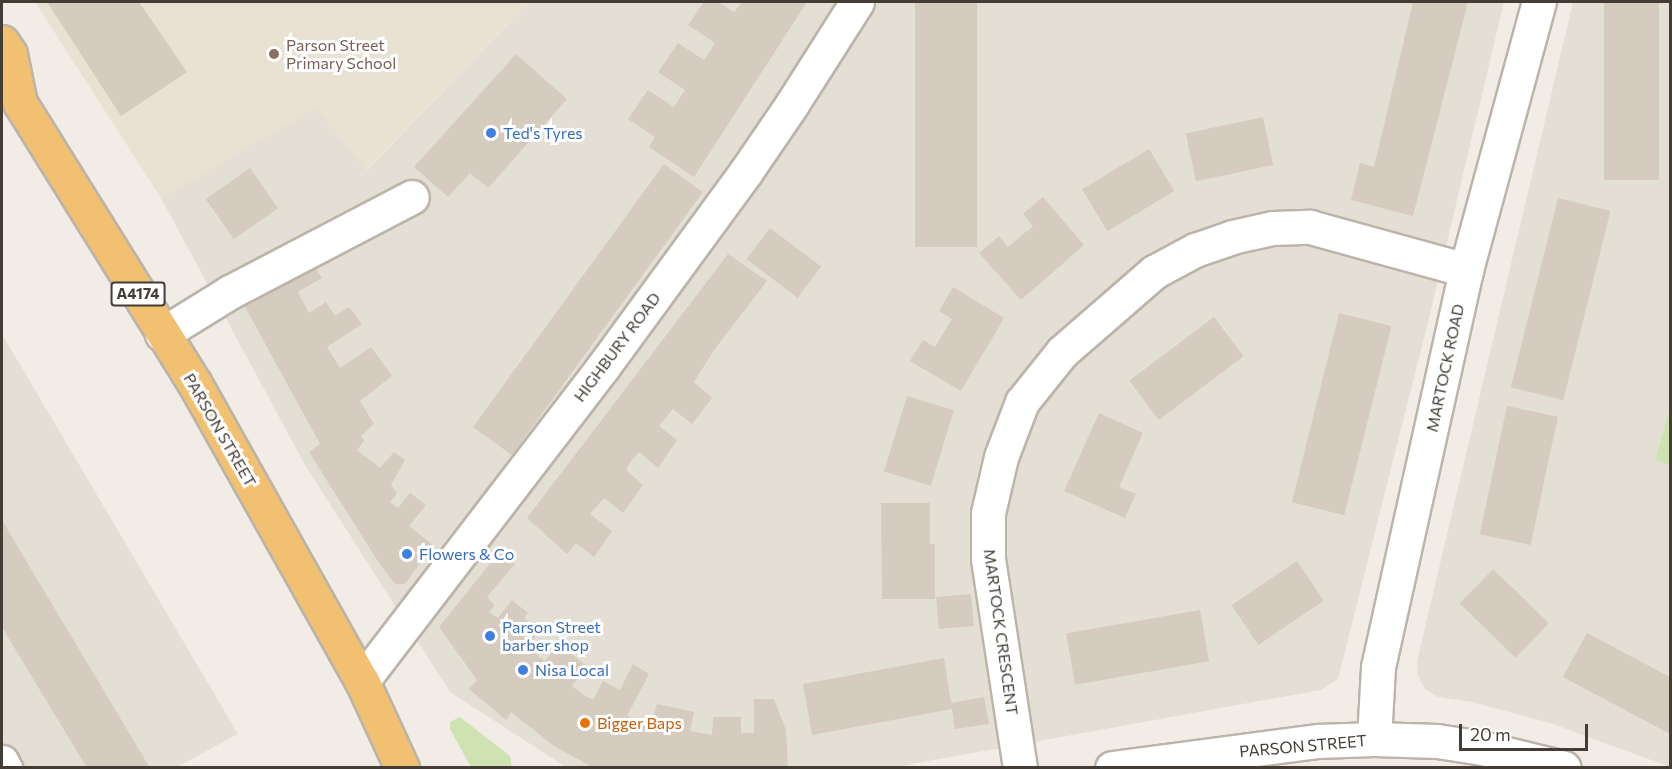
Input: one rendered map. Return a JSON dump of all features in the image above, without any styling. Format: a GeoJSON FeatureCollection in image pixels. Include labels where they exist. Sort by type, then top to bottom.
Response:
{"type":"FeatureCollection","features":[{"type":"Feature","properties":{"kind":"highway","name":"PARSON STREET"},"geometry":{"type":"LineString","coordinates":[[2,42],[10,54],[11,99],[195,384],[362,681],[402,768]]}},
{"type":"Feature","properties":{"kind":"street","name":"HIGHBURY ROAD"},"geometry":{"type":"LineString","coordinates":[[362,681],[603,367],[731,193],[792,104],[856,2]]}},
{"type":"Feature","properties":{"kind":"street","name":"MARTOCK ROAD"},"geometry":{"type":"LineString","coordinates":[[1374,739],[1378,667],[1466,270],[1539,2]]}},
{"type":"Feature","properties":{"kind":"street"},"geometry":{"type":"LineString","coordinates":[[162,334],[230,292],[412,197]]}},
{"type":"Feature","properties":{"kind":"street","name":"MARTOCK CRESCENT"},"geometry":{"type":"LineString","coordinates":[[1020,768],[988,559],[988,513],[1000,458],[1022,402],[1062,352],[1154,272],[1195,250],[1232,237],[1273,228],[1310,227],[1466,270]]}},
{"type":"Feature","properties":{"kind":"street","name":"PARSON STREET"},"geometry":{"type":"LineString","coordinates":[[1112,768],[1318,741],[1374,739],[1437,741],[1482,748],[1564,768]]}},
{"type":"Feature","properties":{"kind":"street"},"geometry":{"type":"LineString","coordinates":[[2,762],[5,768]]}},
{"type":"Feature","properties":{"kind":"shaded area","name":"Parson Street Primary School"},"geometry":{"type":"Polygon","coordinates":[[[35,2],[529,2],[366,170],[315,107],[161,198],[35,2]]]}},
{"type":"Feature","properties":{"kind":"shaded area"},"geometry":{"type":"Polygon","coordinates":[[[529,2],[1504,2],[1430,314],[1338,679],[1321,690],[895,767],[566,767],[450,692],[305,465],[161,198],[315,107],[367,170],[529,2]]]}},
{"type":"Feature","properties":{"kind":"shaded area"},"geometry":{"type":"Polygon","coordinates":[[[1573,2],[1670,2],[1670,406],[1655,460],[1670,465],[1670,767],[1553,724],[1472,702],[1438,697],[1425,689],[1418,676],[1417,661],[1573,2]]]}},
{"type":"Feature","properties":{"kind":"shaded area"},"geometry":{"type":"Polygon","coordinates":[[[2,334],[238,734],[177,767],[2,767],[2,334]]]}},
{"type":"Feature","properties":{"kind":"green space"},"geometry":{"type":"Polygon","coordinates":[[[1670,406],[1670,465],[1655,460],[1670,406]]]}},
{"type":"Feature","properties":{"kind":"green space"},"geometry":{"type":"Polygon","coordinates":[[[460,717],[510,756],[512,767],[471,767],[450,729],[450,722],[460,717]]]}},
{"type":"Feature","properties":{"kind":"building"},"geometry":{"type":"Polygon","coordinates":[[[47,2],[139,2],[187,72],[121,116],[47,2]]]}},
{"type":"Feature","properties":{"kind":"building"},"geometry":{"type":"Polygon","coordinates":[[[704,2],[718,2],[734,12],[742,2],[807,2],[694,177],[649,147],[655,137],[628,119],[648,90],[674,107],[685,90],[658,72],[678,43],[704,60],[715,43],[688,25],[704,2]]]}},
{"type":"Feature","properties":{"kind":"building"},"geometry":{"type":"Polygon","coordinates":[[[915,2],[977,2],[977,247],[915,247],[915,2]]]}},
{"type":"Feature","properties":{"kind":"building"},"geometry":{"type":"Polygon","coordinates":[[[1413,2],[1468,2],[1413,216],[1351,200],[1360,163],[1374,167],[1413,2]]]}},
{"type":"Feature","properties":{"kind":"building"},"geometry":{"type":"Polygon","coordinates":[[[1604,2],[1659,2],[1659,180],[1604,180],[1604,2]]]}},
{"type":"Feature","properties":{"kind":"building","name":"Ted's Tyres"},"geometry":{"type":"Polygon","coordinates":[[[516,54],[567,99],[488,188],[470,173],[448,197],[414,167],[516,54]]]}},
{"type":"Feature","properties":{"kind":"building"},"geometry":{"type":"Polygon","coordinates":[[[1263,117],[1273,165],[1196,181],[1186,133],[1263,117]]]}},
{"type":"Feature","properties":{"kind":"building"},"geometry":{"type":"Polygon","coordinates":[[[1149,149],[1174,191],[1107,231],[1082,189],[1149,149]]]}},
{"type":"Feature","properties":{"kind":"building"},"geometry":{"type":"Polygon","coordinates":[[[664,164],[703,192],[512,455],[473,427],[664,164]]]}},
{"type":"Feature","properties":{"kind":"building"},"geometry":{"type":"Polygon","coordinates":[[[250,168],[278,208],[234,239],[206,199],[250,168]]]}},
{"type":"Feature","properties":{"kind":"building"},"geometry":{"type":"Polygon","coordinates":[[[1043,197],[1084,245],[1021,300],[979,253],[999,236],[1008,247],[1033,226],[1023,214],[1043,197]]]}},
{"type":"Feature","properties":{"kind":"building"},"geometry":{"type":"Polygon","coordinates":[[[1558,198],[1610,211],[1563,400],[1511,387],[1558,198]]]}},
{"type":"Feature","properties":{"kind":"building"},"geometry":{"type":"Polygon","coordinates":[[[770,228],[821,267],[798,298],[747,259],[770,228]]]}},
{"type":"Feature","properties":{"kind":"building"},"geometry":{"type":"Polygon","coordinates":[[[728,254],[767,281],[714,350],[694,382],[712,398],[692,424],[673,409],[659,426],[677,440],[658,468],[639,452],[631,461],[626,470],[643,485],[623,513],[604,498],[590,514],[612,531],[594,557],[576,543],[567,554],[527,518],[728,254]]]}},
{"type":"Feature","properties":{"kind":"building"},"geometry":{"type":"Polygon","coordinates":[[[312,262],[322,278],[298,292],[309,313],[326,302],[335,316],[349,307],[362,324],[327,347],[340,368],[371,347],[392,376],[360,401],[374,424],[361,436],[364,441],[357,450],[380,468],[394,452],[405,460],[391,485],[397,493],[390,502],[398,508],[410,493],[426,505],[409,526],[433,545],[405,584],[395,584],[379,563],[309,452],[320,444],[244,305],[312,262]]]}},
{"type":"Feature","properties":{"kind":"building"},"geometry":{"type":"Polygon","coordinates":[[[953,287],[1004,318],[961,391],[910,361],[923,340],[935,347],[952,319],[939,311],[953,287]]]}},
{"type":"Feature","properties":{"kind":"building"},"geometry":{"type":"Polygon","coordinates":[[[1339,313],[1391,326],[1344,515],[1292,502],[1339,313]]]}},
{"type":"Feature","properties":{"kind":"building"},"geometry":{"type":"Polygon","coordinates":[[[1214,317],[1243,356],[1159,420],[1129,381],[1214,317]]]}},
{"type":"Feature","properties":{"kind":"building"},"geometry":{"type":"Polygon","coordinates":[[[907,396],[954,410],[931,486],[884,472],[907,396]]]}},
{"type":"Feature","properties":{"kind":"building"},"geometry":{"type":"Polygon","coordinates":[[[1507,406],[1558,417],[1531,545],[1480,534],[1507,406]]]}},
{"type":"Feature","properties":{"kind":"building"},"geometry":{"type":"Polygon","coordinates":[[[1099,413],[1143,433],[1119,487],[1136,494],[1125,518],[1064,491],[1099,413]]]}},
{"type":"Feature","properties":{"kind":"building"},"geometry":{"type":"Polygon","coordinates":[[[881,503],[930,503],[930,544],[935,544],[935,599],[882,599],[881,503]]]}},
{"type":"Feature","properties":{"kind":"building"},"geometry":{"type":"Polygon","coordinates":[[[2,520],[150,768],[87,768],[2,627],[2,520]]]}},
{"type":"Feature","properties":{"kind":"building"},"geometry":{"type":"Polygon","coordinates":[[[500,551],[515,564],[487,597],[495,605],[489,612],[498,618],[512,600],[528,613],[524,618],[540,630],[527,647],[545,661],[558,644],[587,666],[572,686],[582,694],[593,700],[603,681],[620,690],[633,664],[649,674],[627,716],[651,725],[657,704],[694,712],[690,731],[712,735],[713,717],[741,717],[741,733],[754,733],[754,699],[774,699],[786,730],[788,768],[594,768],[554,746],[511,712],[506,720],[469,689],[477,680],[439,627],[500,551]]]}},
{"type":"Feature","properties":{"kind":"building"},"geometry":{"type":"Polygon","coordinates":[[[1297,561],[1324,601],[1258,645],[1232,605],[1297,561]]]}},
{"type":"Feature","properties":{"kind":"building"},"geometry":{"type":"Polygon","coordinates":[[[1493,569],[1549,623],[1516,658],[1460,604],[1493,569]]]}},
{"type":"Feature","properties":{"kind":"building"},"geometry":{"type":"Polygon","coordinates":[[[971,594],[974,626],[939,629],[936,597],[971,594]]]}},
{"type":"Feature","properties":{"kind":"building"},"geometry":{"type":"Polygon","coordinates":[[[1200,610],[1209,661],[1075,685],[1066,634],[1200,610]]]}},
{"type":"Feature","properties":{"kind":"building"},"geometry":{"type":"Polygon","coordinates":[[[1587,633],[1670,677],[1670,734],[1563,677],[1587,633]]]}},
{"type":"Feature","properties":{"kind":"building"},"geometry":{"type":"Polygon","coordinates":[[[944,658],[951,703],[984,697],[989,724],[955,729],[952,709],[812,735],[803,684],[944,658]]]}},
{"type":"Feature","properties":{"kind":"place","name":"Parson Street Primary School"},"geometry":{"type":"Point","coordinates":[274,54]}},
{"type":"Feature","properties":{"kind":"place","name":"Ted's Tyres"},"geometry":{"type":"Point","coordinates":[491,133]}},
{"type":"Feature","properties":{"kind":"place","name":"Flowers & Co"},"geometry":{"type":"Point","coordinates":[407,554]}},
{"type":"Feature","properties":{"kind":"place","name":"Parson Street barber shop"},"geometry":{"type":"Point","coordinates":[490,636]}},
{"type":"Feature","properties":{"kind":"place","name":"Nisa Local"},"geometry":{"type":"Point","coordinates":[523,670]}},
{"type":"Feature","properties":{"kind":"place","name":"Bigger Baps"},"geometry":{"type":"Point","coordinates":[585,723]}}]}
